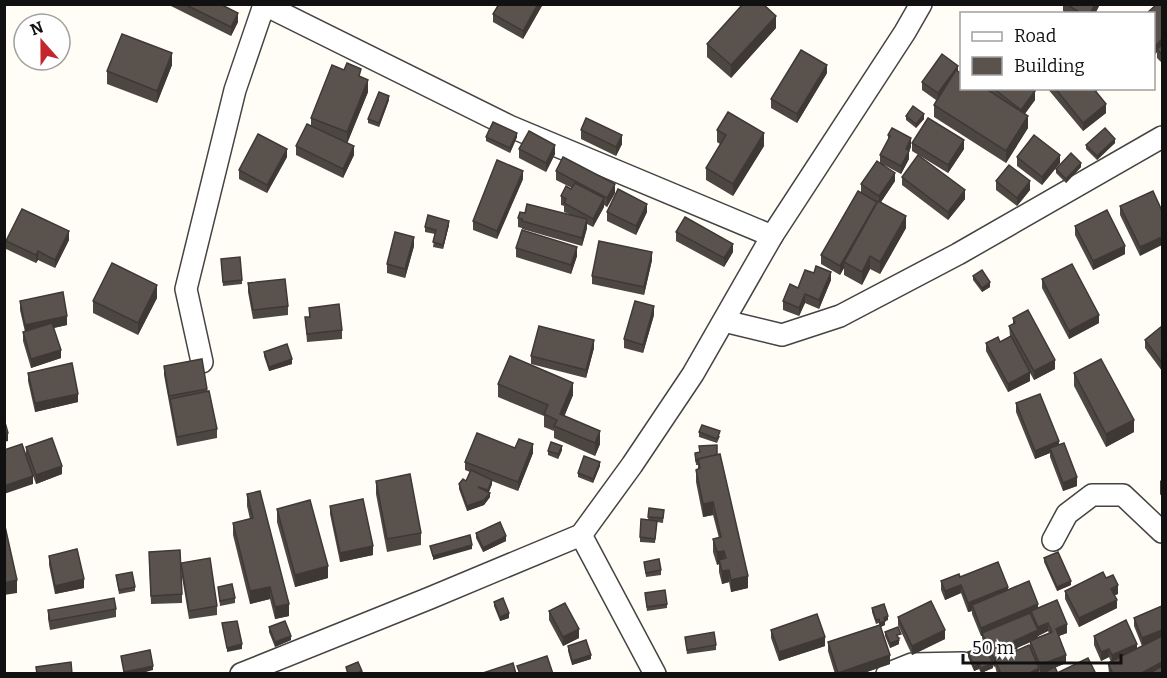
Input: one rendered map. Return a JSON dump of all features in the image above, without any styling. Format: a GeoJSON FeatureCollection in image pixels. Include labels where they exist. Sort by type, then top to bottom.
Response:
{"type":"FeatureCollection","features":[{"type":"Feature","properties":{"kind":"street"},"geometry":{"type":"LineString","coordinates":[[241,674],[581,535],[693,374],[772,236],[921,4]]}},
{"type":"Feature","properties":{"kind":"street"},"geometry":{"type":"LineString","coordinates":[[202,362],[186,289],[235,90],[264,5],[509,126],[772,236]]}},
{"type":"Feature","properties":{"kind":"street"},"geometry":{"type":"LineString","coordinates":[[724,321],[782,335],[840,316],[958,254],[1162,137]]}},
{"type":"Feature","properties":{"kind":"street"},"geometry":{"type":"LineString","coordinates":[[1053,540],[1067,514],[1092,495],[1123,495],[1162,532]]}},
{"type":"Feature","properties":{"kind":"street"},"geometry":{"type":"LineString","coordinates":[[581,535],[655,674]]}},
{"type":"Feature","properties":{"kind":"street"},"geometry":{"type":"LineString","coordinates":[[887,674],[912,664],[963,663],[973,674]]}},
{"type":"Feature","properties":{"kind":"building"},"geometry":{"type":"Polygon","coordinates":[[[184,4],[220,4],[238,13],[231,27],[184,4]]]}},
{"type":"Feature","properties":{"kind":"building"},"geometry":{"type":"Polygon","coordinates":[[[499,4],[538,4],[523,31],[493,14],[499,4]]]}},
{"type":"Feature","properties":{"kind":"building"},"geometry":{"type":"Polygon","coordinates":[[[743,4],[763,4],[776,16],[731,65],[707,44],[743,4]]]}},
{"type":"Feature","properties":{"kind":"building"},"geometry":{"type":"Polygon","coordinates":[[[1066,4],[1095,4],[1091,12],[1079,12],[1066,4]]]}},
{"type":"Feature","properties":{"kind":"building"},"geometry":{"type":"Polygon","coordinates":[[[1157,4],[1162,4],[1162,39],[1155,46],[1155,12],[1148,12],[1157,4]]]}},
{"type":"Feature","properties":{"kind":"building"},"geometry":{"type":"Polygon","coordinates":[[[122,34],[172,53],[157,91],[107,71],[122,34]]]}},
{"type":"Feature","properties":{"kind":"building"},"geometry":{"type":"Polygon","coordinates":[[[1162,45],[1162,55],[1157,49],[1162,45]]]}},
{"type":"Feature","properties":{"kind":"building"},"geometry":{"type":"Polygon","coordinates":[[[801,50],[827,65],[797,114],[771,99],[801,50]]]}},
{"type":"Feature","properties":{"kind":"building"},"geometry":{"type":"Polygon","coordinates":[[[942,54],[958,66],[938,93],[922,82],[942,54]]]}},
{"type":"Feature","properties":{"kind":"building"},"geometry":{"type":"Polygon","coordinates":[[[347,63],[361,69],[359,76],[368,80],[347,132],[311,118],[332,65],[344,70],[347,63]]]}},
{"type":"Feature","properties":{"kind":"building"},"geometry":{"type":"Polygon","coordinates":[[[956,70],[960,73],[960,90],[988,90],[1028,116],[1006,151],[934,105],[956,70]]]}},
{"type":"Feature","properties":{"kind":"building"},"geometry":{"type":"Polygon","coordinates":[[[996,90],[1034,90],[1021,110],[996,90]]]}},
{"type":"Feature","properties":{"kind":"building"},"geometry":{"type":"Polygon","coordinates":[[[1057,90],[1095,90],[1106,104],[1083,123],[1057,90]]]}},
{"type":"Feature","properties":{"kind":"building"},"geometry":{"type":"Polygon","coordinates":[[[379,92],[389,96],[379,123],[368,119],[379,92]]]}},
{"type":"Feature","properties":{"kind":"building"},"geometry":{"type":"Polygon","coordinates":[[[913,106],[924,114],[916,124],[906,116],[913,106]]]}},
{"type":"Feature","properties":{"kind":"building"},"geometry":{"type":"Polygon","coordinates":[[[728,112],[764,133],[733,184],[706,168],[726,135],[717,130],[728,112]]]}},
{"type":"Feature","properties":{"kind":"building"},"geometry":{"type":"Polygon","coordinates":[[[586,118],[622,135],[616,147],[581,130],[586,118]]]}},
{"type":"Feature","properties":{"kind":"building"},"geometry":{"type":"Polygon","coordinates":[[[928,118],[964,140],[948,165],[912,143],[928,118]]]}},
{"type":"Feature","properties":{"kind":"building"},"geometry":{"type":"Polygon","coordinates":[[[493,122],[517,133],[510,148],[486,137],[493,122]]]}},
{"type":"Feature","properties":{"kind":"building"},"geometry":{"type":"Polygon","coordinates":[[[307,124],[354,146],[343,169],[296,146],[307,124]]]}},
{"type":"Feature","properties":{"kind":"building"},"geometry":{"type":"Polygon","coordinates":[[[892,128],[911,138],[906,149],[909,151],[901,166],[880,155],[892,128]]]}},
{"type":"Feature","properties":{"kind":"building"},"geometry":{"type":"Polygon","coordinates":[[[1105,128],[1115,139],[1097,156],[1086,145],[1105,128]]]}},
{"type":"Feature","properties":{"kind":"building"},"geometry":{"type":"Polygon","coordinates":[[[529,131],[555,145],[546,163],[519,149],[529,131]]]}},
{"type":"Feature","properties":{"kind":"building"},"geometry":{"type":"Polygon","coordinates":[[[258,134],[287,149],[267,185],[239,170],[258,134]]]}},
{"type":"Feature","properties":{"kind":"building"},"geometry":{"type":"Polygon","coordinates":[[[1034,135],[1060,155],[1042,177],[1017,157],[1034,135]]]}},
{"type":"Feature","properties":{"kind":"building"},"geometry":{"type":"Polygon","coordinates":[[[1071,153],[1081,163],[1066,179],[1056,169],[1071,153]]]}},
{"type":"Feature","properties":{"kind":"building"},"geometry":{"type":"Polygon","coordinates":[[[918,155],[965,190],[948,212],[902,177],[918,155]]]}},
{"type":"Feature","properties":{"kind":"building"},"geometry":{"type":"Polygon","coordinates":[[[563,157],[615,184],[607,198],[556,171],[563,157]]]}},
{"type":"Feature","properties":{"kind":"building"},"geometry":{"type":"Polygon","coordinates":[[[497,160],[523,171],[497,231],[473,221],[497,160]]]}},
{"type":"Feature","properties":{"kind":"building"},"geometry":{"type":"Polygon","coordinates":[[[877,161],[895,173],[879,196],[861,184],[877,161]]]}},
{"type":"Feature","properties":{"kind":"building"},"geometry":{"type":"Polygon","coordinates":[[[1009,165],[1030,181],[1017,198],[996,181],[1009,165]]]}},
{"type":"Feature","properties":{"kind":"building"},"geometry":{"type":"Polygon","coordinates":[[[575,183],[604,198],[593,219],[564,203],[566,199],[561,196],[566,186],[571,189],[575,183]]]}},
{"type":"Feature","properties":{"kind":"building"},"geometry":{"type":"Polygon","coordinates":[[[618,189],[647,204],[636,226],[607,212],[618,189]]]}},
{"type":"Feature","properties":{"kind":"building"},"geometry":{"type":"Polygon","coordinates":[[[858,191],[877,202],[840,266],[821,255],[858,191]]]}},
{"type":"Feature","properties":{"kind":"building"},"geometry":{"type":"Polygon","coordinates":[[[1153,191],[1162,211],[1162,237],[1140,247],[1120,206],[1153,191]]]}},
{"type":"Feature","properties":{"kind":"building"},"geometry":{"type":"Polygon","coordinates":[[[878,201],[906,216],[880,262],[870,256],[862,272],[844,262],[878,201]]]}},
{"type":"Feature","properties":{"kind":"building"},"geometry":{"type":"Polygon","coordinates":[[[527,204],[587,219],[582,238],[522,221],[518,218],[520,212],[525,213],[527,204]]]}},
{"type":"Feature","properties":{"kind":"building"},"geometry":{"type":"Polygon","coordinates":[[[22,209],[69,231],[55,260],[38,251],[36,255],[6,241],[22,209]]]}},
{"type":"Feature","properties":{"kind":"building"},"geometry":{"type":"Polygon","coordinates":[[[1107,210],[1125,246],[1093,261],[1075,226],[1107,210]]]}},
{"type":"Feature","properties":{"kind":"building"},"geometry":{"type":"Polygon","coordinates":[[[428,215],[449,221],[443,245],[433,242],[436,230],[425,227],[428,215]]]}},
{"type":"Feature","properties":{"kind":"building"},"geometry":{"type":"Polygon","coordinates":[[[685,217],[733,244],[724,258],[676,232],[685,217]]]}},
{"type":"Feature","properties":{"kind":"building"},"geometry":{"type":"Polygon","coordinates":[[[522,230],[577,247],[571,265],[516,248],[522,230]]]}},
{"type":"Feature","properties":{"kind":"building"},"geometry":{"type":"Polygon","coordinates":[[[395,232],[414,237],[405,269],[387,264],[395,232]]]}},
{"type":"Feature","properties":{"kind":"building"},"geometry":{"type":"Polygon","coordinates":[[[599,241],[652,252],[644,287],[592,276],[599,241]]]}},
{"type":"Feature","properties":{"kind":"building"},"geometry":{"type":"Polygon","coordinates":[[[240,257],[242,280],[223,282],[221,259],[240,257]]]}},
{"type":"Feature","properties":{"kind":"building"},"geometry":{"type":"Polygon","coordinates":[[[112,263],[157,285],[138,323],[93,301],[112,263]]]}},
{"type":"Feature","properties":{"kind":"building"},"geometry":{"type":"Polygon","coordinates":[[[1072,264],[1099,315],[1069,331],[1042,279],[1072,264]]]}},
{"type":"Feature","properties":{"kind":"building"},"geometry":{"type":"Polygon","coordinates":[[[816,266],[831,272],[819,300],[805,294],[799,308],[783,301],[790,284],[798,288],[805,270],[814,273],[816,266]]]}},
{"type":"Feature","properties":{"kind":"building"},"geometry":{"type":"Polygon","coordinates":[[[982,270],[990,282],[982,288],[973,276],[982,270]]]}},
{"type":"Feature","properties":{"kind":"building"},"geometry":{"type":"Polygon","coordinates":[[[285,279],[288,306],[253,310],[248,283],[285,279]]]}},
{"type":"Feature","properties":{"kind":"building"},"geometry":{"type":"Polygon","coordinates":[[[63,292],[67,316],[25,325],[20,301],[63,292]]]}},
{"type":"Feature","properties":{"kind":"building"},"geometry":{"type":"Polygon","coordinates":[[[635,301],[654,306],[643,345],[624,339],[635,301]]]}},
{"type":"Feature","properties":{"kind":"building"},"geometry":{"type":"Polygon","coordinates":[[[339,304],[342,330],[307,334],[305,317],[310,317],[309,308],[339,304]]]}},
{"type":"Feature","properties":{"kind":"building"},"geometry":{"type":"Polygon","coordinates":[[[1028,310],[1055,360],[1034,371],[1009,326],[1015,323],[1013,318],[1028,310]]]}},
{"type":"Feature","properties":{"kind":"building"},"geometry":{"type":"Polygon","coordinates":[[[52,323],[61,350],[31,359],[23,332],[52,323]]]}},
{"type":"Feature","properties":{"kind":"building"},"geometry":{"type":"Polygon","coordinates":[[[539,326],[594,340],[586,370],[531,356],[539,326]]]}},
{"type":"Feature","properties":{"kind":"building"},"geometry":{"type":"Polygon","coordinates":[[[1162,326],[1162,363],[1145,340],[1162,326]]]}},
{"type":"Feature","properties":{"kind":"building"},"geometry":{"type":"Polygon","coordinates":[[[1011,336],[1030,372],[1008,384],[986,343],[998,337],[1000,342],[1011,336]]]}},
{"type":"Feature","properties":{"kind":"building"},"geometry":{"type":"Polygon","coordinates":[[[287,344],[292,359],[269,367],[264,352],[287,344]]]}},
{"type":"Feature","properties":{"kind":"building"},"geometry":{"type":"Polygon","coordinates":[[[510,356],[573,383],[560,414],[600,431],[595,443],[554,426],[557,420],[544,414],[548,405],[498,384],[510,356]]]}},
{"type":"Feature","properties":{"kind":"building"},"geometry":{"type":"Polygon","coordinates":[[[202,359],[207,389],[169,396],[164,366],[202,359]]]}},
{"type":"Feature","properties":{"kind":"building"},"geometry":{"type":"Polygon","coordinates":[[[1101,359],[1134,420],[1106,434],[1074,373],[1101,359]]]}},
{"type":"Feature","properties":{"kind":"building"},"geometry":{"type":"Polygon","coordinates":[[[72,363],[78,394],[35,403],[28,373],[72,363]]]}},
{"type":"Feature","properties":{"kind":"building"},"geometry":{"type":"Polygon","coordinates":[[[209,391],[217,429],[177,437],[170,399],[209,391]]]}},
{"type":"Feature","properties":{"kind":"building"},"geometry":{"type":"Polygon","coordinates":[[[1040,394],[1059,441],[1035,451],[1016,403],[1040,394]]]}},
{"type":"Feature","properties":{"kind":"building"},"geometry":{"type":"Polygon","coordinates":[[[4,419],[8,433],[4,434],[4,419]]]}},
{"type":"Feature","properties":{"kind":"building"},"geometry":{"type":"Polygon","coordinates":[[[702,425],[720,431],[717,439],[699,432],[702,425]]]}},
{"type":"Feature","properties":{"kind":"building"},"geometry":{"type":"Polygon","coordinates":[[[477,433],[515,448],[519,439],[533,444],[518,482],[465,462],[477,433]]]}},
{"type":"Feature","properties":{"kind":"building"},"geometry":{"type":"Polygon","coordinates":[[[52,438],[62,466],[36,475],[26,447],[52,438]]]}},
{"type":"Feature","properties":{"kind":"building"},"geometry":{"type":"Polygon","coordinates":[[[551,442],[562,446],[558,454],[548,451],[551,442]]]}},
{"type":"Feature","properties":{"kind":"building"},"geometry":{"type":"Polygon","coordinates":[[[1064,443],[1077,477],[1063,483],[1050,448],[1064,443]]]}},
{"type":"Feature","properties":{"kind":"building"},"geometry":{"type":"Polygon","coordinates":[[[22,444],[33,476],[4,486],[4,450],[22,444]]]}},
{"type":"Feature","properties":{"kind":"building"},"geometry":{"type":"Polygon","coordinates":[[[717,445],[717,455],[696,461],[695,453],[700,452],[699,446],[717,445]]]}},
{"type":"Feature","properties":{"kind":"building"},"geometry":{"type":"Polygon","coordinates":[[[720,454],[748,576],[731,580],[729,570],[722,571],[719,560],[726,558],[724,551],[717,552],[713,539],[721,537],[713,502],[703,504],[696,470],[700,468],[698,459],[720,454]]]}},
{"type":"Feature","properties":{"kind":"building"},"geometry":{"type":"Polygon","coordinates":[[[584,456],[600,462],[593,479],[578,473],[584,456]]]}},
{"type":"Feature","properties":{"kind":"building"},"geometry":{"type":"Polygon","coordinates":[[[471,470],[492,480],[488,490],[478,487],[490,493],[484,500],[467,506],[459,484],[463,479],[466,481],[471,470]]]}},
{"type":"Feature","properties":{"kind":"building"},"geometry":{"type":"Polygon","coordinates":[[[410,474],[421,533],[387,539],[376,481],[410,474]]]}},
{"type":"Feature","properties":{"kind":"building"},"geometry":{"type":"Polygon","coordinates":[[[260,491],[289,604],[275,607],[270,587],[250,591],[233,523],[253,518],[247,494],[260,491]]]}},
{"type":"Feature","properties":{"kind":"building"},"geometry":{"type":"Polygon","coordinates":[[[363,499],[373,546],[340,553],[330,506],[363,499]]]}},
{"type":"Feature","properties":{"kind":"building"},"geometry":{"type":"Polygon","coordinates":[[[310,500],[328,566],[295,575],[277,509],[310,500]]]}},
{"type":"Feature","properties":{"kind":"building"},"geometry":{"type":"Polygon","coordinates":[[[649,508],[664,510],[663,518],[648,517],[649,508]]]}},
{"type":"Feature","properties":{"kind":"building"},"geometry":{"type":"Polygon","coordinates":[[[641,519],[657,521],[655,539],[640,537],[641,519]]]}},
{"type":"Feature","properties":{"kind":"building"},"geometry":{"type":"Polygon","coordinates":[[[4,522],[17,580],[4,583],[4,522]]]}},
{"type":"Feature","properties":{"kind":"building"},"geometry":{"type":"Polygon","coordinates":[[[500,522],[506,536],[483,548],[476,533],[500,522]]]}},
{"type":"Feature","properties":{"kind":"building"},"geometry":{"type":"Polygon","coordinates":[[[470,535],[472,545],[433,556],[430,546],[470,535]]]}},
{"type":"Feature","properties":{"kind":"building"},"geometry":{"type":"Polygon","coordinates":[[[77,549],[84,579],[55,586],[49,556],[77,549]]]}},
{"type":"Feature","properties":{"kind":"building"},"geometry":{"type":"Polygon","coordinates":[[[180,550],[182,594],[151,596],[149,552],[180,550]]]}},
{"type":"Feature","properties":{"kind":"building"},"geometry":{"type":"Polygon","coordinates":[[[1058,552],[1071,581],[1057,587],[1044,558],[1058,552]]]}},
{"type":"Feature","properties":{"kind":"building"},"geometry":{"type":"Polygon","coordinates":[[[210,558],[217,606],[189,611],[181,563],[210,558]]]}},
{"type":"Feature","properties":{"kind":"building"},"geometry":{"type":"Polygon","coordinates":[[[659,559],[661,570],[646,573],[644,562],[659,559]]]}},
{"type":"Feature","properties":{"kind":"building"},"geometry":{"type":"Polygon","coordinates":[[[998,562],[1008,587],[968,603],[961,585],[945,591],[941,581],[959,574],[960,577],[998,562]]]}},
{"type":"Feature","properties":{"kind":"building"},"geometry":{"type":"Polygon","coordinates":[[[132,572],[135,587],[119,590],[116,575],[132,572]]]}},
{"type":"Feature","properties":{"kind":"building"},"geometry":{"type":"Polygon","coordinates":[[[1103,572],[1106,578],[1113,575],[1118,585],[1111,589],[1117,600],[1079,618],[1065,591],[1103,572]]]}},
{"type":"Feature","properties":{"kind":"building"},"geometry":{"type":"Polygon","coordinates":[[[1029,581],[1038,604],[981,628],[972,605],[1029,581]]]}},
{"type":"Feature","properties":{"kind":"building"},"geometry":{"type":"Polygon","coordinates":[[[232,584],[235,598],[220,601],[218,587],[232,584]]]}},
{"type":"Feature","properties":{"kind":"building"},"geometry":{"type":"Polygon","coordinates":[[[665,590],[667,604],[647,607],[645,593],[665,590]]]}},
{"type":"Feature","properties":{"kind":"building"},"geometry":{"type":"Polygon","coordinates":[[[114,598],[116,609],[50,621],[48,610],[114,598]]]}},
{"type":"Feature","properties":{"kind":"building"},"geometry":{"type":"Polygon","coordinates":[[[503,598],[509,613],[500,617],[494,602],[503,598]]]}},
{"type":"Feature","properties":{"kind":"building"},"geometry":{"type":"Polygon","coordinates":[[[1057,600],[1067,624],[1056,629],[1066,655],[1040,665],[1030,641],[1052,632],[1048,623],[1038,627],[1031,611],[1057,600]]]}},
{"type":"Feature","properties":{"kind":"building"},"geometry":{"type":"Polygon","coordinates":[[[931,601],[945,630],[912,646],[898,617],[931,601]]]}},
{"type":"Feature","properties":{"kind":"building"},"geometry":{"type":"Polygon","coordinates":[[[565,603],[579,629],[563,637],[549,611],[565,603]]]}},
{"type":"Feature","properties":{"kind":"building"},"geometry":{"type":"Polygon","coordinates":[[[884,604],[888,616],[880,623],[879,619],[876,620],[872,608],[884,604]]]}},
{"type":"Feature","properties":{"kind":"building"},"geometry":{"type":"Polygon","coordinates":[[[1162,606],[1162,630],[1142,638],[1134,618],[1162,606]]]}},
{"type":"Feature","properties":{"kind":"building"},"geometry":{"type":"Polygon","coordinates":[[[1030,613],[1038,630],[1014,641],[1017,648],[994,659],[982,633],[1030,613]]]}},
{"type":"Feature","properties":{"kind":"building"},"geometry":{"type":"Polygon","coordinates":[[[817,614],[825,637],[779,652],[771,630],[817,614]]]}},
{"type":"Feature","properties":{"kind":"building"},"geometry":{"type":"Polygon","coordinates":[[[1126,620],[1137,644],[1112,655],[1109,649],[1101,652],[1094,636],[1126,620]]]}},
{"type":"Feature","properties":{"kind":"building"},"geometry":{"type":"Polygon","coordinates":[[[237,621],[242,644],[227,648],[222,623],[237,621]]]}},
{"type":"Feature","properties":{"kind":"building"},"geometry":{"type":"Polygon","coordinates":[[[285,621],[291,636],[275,642],[269,627],[285,621]]]}},
{"type":"Feature","properties":{"kind":"building"},"geometry":{"type":"Polygon","coordinates":[[[880,625],[890,655],[838,673],[828,642],[880,625]]]}},
{"type":"Feature","properties":{"kind":"building"},"geometry":{"type":"Polygon","coordinates":[[[898,627],[901,634],[897,635],[899,640],[890,643],[885,632],[898,627]]]}},
{"type":"Feature","properties":{"kind":"building"},"geometry":{"type":"Polygon","coordinates":[[[714,632],[716,645],[687,650],[685,637],[714,632]]]}},
{"type":"Feature","properties":{"kind":"building"},"geometry":{"type":"Polygon","coordinates":[[[1162,636],[1162,662],[1140,674],[1113,674],[1108,663],[1162,636]]]}},
{"type":"Feature","properties":{"kind":"building"},"geometry":{"type":"Polygon","coordinates":[[[586,640],[591,655],[572,661],[568,646],[586,640]]]}},
{"type":"Feature","properties":{"kind":"building"},"geometry":{"type":"Polygon","coordinates":[[[1029,645],[1039,668],[1028,674],[1001,674],[995,660],[1029,645]]]}},
{"type":"Feature","properties":{"kind":"building"},"geometry":{"type":"Polygon","coordinates":[[[980,648],[982,653],[987,651],[993,663],[981,668],[979,664],[974,667],[968,652],[980,648]]]}},
{"type":"Feature","properties":{"kind":"building"},"geometry":{"type":"Polygon","coordinates":[[[150,650],[153,666],[124,672],[121,656],[150,650]]]}},
{"type":"Feature","properties":{"kind":"building"},"geometry":{"type":"Polygon","coordinates":[[[547,656],[553,674],[520,674],[517,666],[547,656]]]}},
{"type":"Feature","properties":{"kind":"building"},"geometry":{"type":"Polygon","coordinates":[[[1088,658],[1096,674],[1060,674],[1059,672],[1088,658]]]}},
{"type":"Feature","properties":{"kind":"building"},"geometry":{"type":"Polygon","coordinates":[[[71,662],[72,674],[37,674],[36,667],[71,662]]]}},
{"type":"Feature","properties":{"kind":"building"},"geometry":{"type":"Polygon","coordinates":[[[358,662],[362,671],[348,674],[346,667],[358,662]]]}},
{"type":"Feature","properties":{"kind":"building"},"geometry":{"type":"Polygon","coordinates":[[[513,663],[516,674],[480,674],[513,663]]]}},
{"type":"Feature","properties":{"kind":"building"},"geometry":{"type":"Polygon","coordinates":[[[1162,666],[1162,674],[1148,674],[1162,666]]]}},
{"type":"Feature","properties":{"kind":"building"},"geometry":{"type":"Polygon","coordinates":[[[1055,667],[1058,674],[1041,674],[1055,667]]]}}]}
